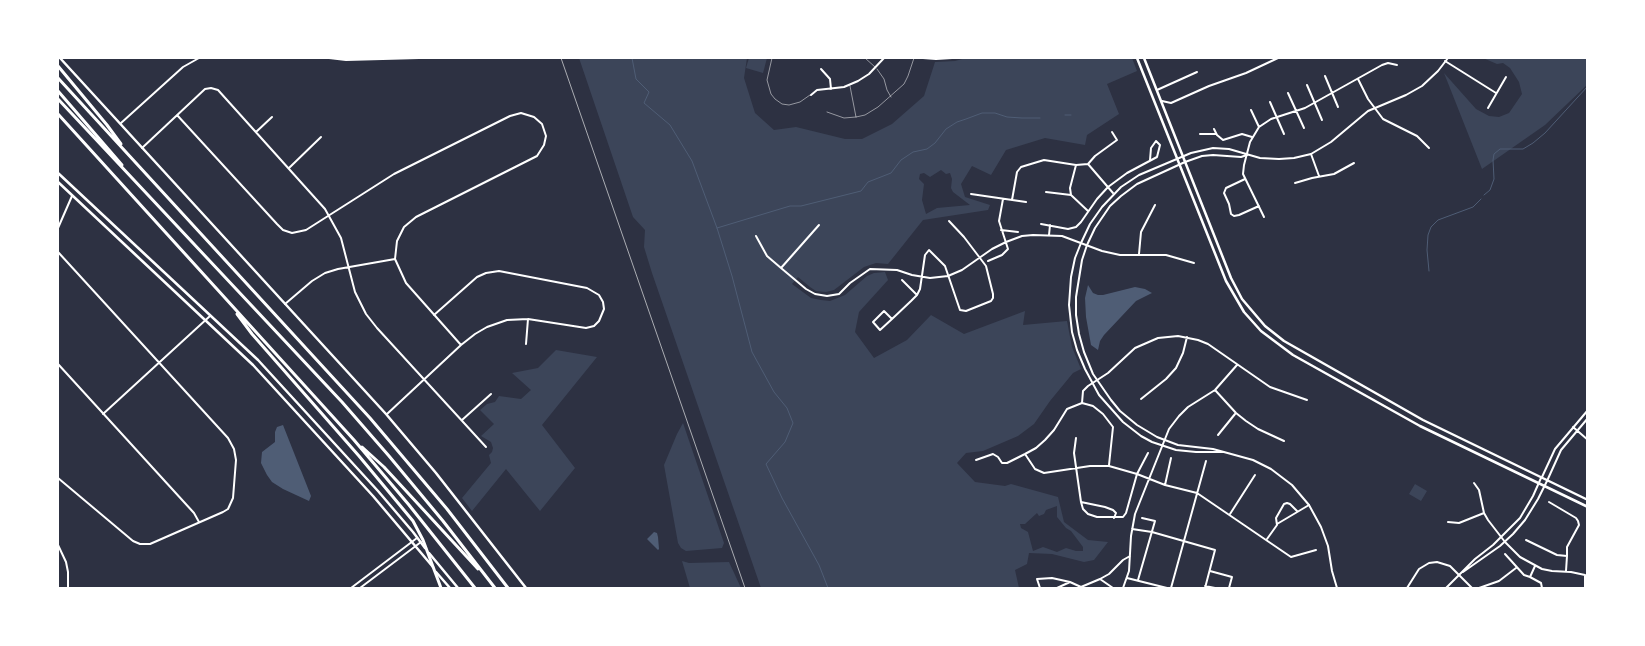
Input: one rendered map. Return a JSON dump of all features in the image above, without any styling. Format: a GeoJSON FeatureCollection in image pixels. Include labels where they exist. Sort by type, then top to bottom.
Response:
{"type":"FeatureCollection","features":[{"type":"Feature","properties":{"kind":"highway"},"geometry":{"type":"LineString","coordinates":[[58,66],[107,125],[129,155]]}},
{"type":"Feature","properties":{"kind":"highway"},"geometry":{"type":"LineString","coordinates":[[58,78],[370,418],[447,509],[508,588]]}},
{"type":"Feature","properties":{"kind":"highway"},"geometry":{"type":"LineString","coordinates":[[58,90],[113,153],[130,176]]}},
{"type":"Feature","properties":{"kind":"highway"},"geometry":{"type":"LineString","coordinates":[[58,99],[372,436],[443,521],[494,588]]}},
{"type":"Feature","properties":{"kind":"highway"},"geometry":{"type":"LineString","coordinates":[[58,114],[354,440],[475,588]]}},
{"type":"Feature","properties":{"kind":"highway"},"geometry":{"type":"LineString","coordinates":[[226,299],[252,334],[359,456],[419,531],[440,588]]}},
{"type":"Feature","properties":{"kind":"highway"},"geometry":{"type":"LineString","coordinates":[[354,440],[384,466],[494,588]]}},
{"type":"Feature","properties":{"kind":"main road"},"geometry":{"type":"LineString","coordinates":[[60,58],[386,414],[436,473],[526,588]]}},
{"type":"Feature","properties":{"kind":"main road"},"geometry":{"type":"LineString","coordinates":[[1137,58],[1226,281],[1237,302],[1251,321],[1269,338],[1287,350],[1404,417],[1447,440],[1588,507]]}},
{"type":"Feature","properties":{"kind":"main road"},"geometry":{"type":"LineString","coordinates":[[1144,58],[1231,278],[1242,299],[1256,317],[1284,342],[1407,412],[1588,500]]}},
{"type":"Feature","properties":{"kind":"main road"},"geometry":{"type":"LineString","coordinates":[[58,173],[211,315],[272,375],[378,491],[458,588]]}},
{"type":"Feature","properties":{"kind":"main road"},"geometry":{"type":"LineString","coordinates":[[58,182],[206,320],[262,376],[368,490],[450,588]]}},
{"type":"Feature","properties":{"kind":"main road"},"geometry":{"type":"LineString","coordinates":[[1404,417],[1407,412]]}},
{"type":"Feature","properties":{"kind":"street"},"geometry":{"type":"LineString","coordinates":[[120,124],[183,67],[199,58]]}},
{"type":"Feature","properties":{"kind":"street"},"geometry":{"type":"LineString","coordinates":[[329,58],[346,60],[362,58],[420,58]]}},
{"type":"Feature","properties":{"kind":"street"},"geometry":{"type":"LineString","coordinates":[[811,95],[817,90],[850,85],[862,79],[876,68],[884,58]]}},
{"type":"Feature","properties":{"kind":"street"},"geometry":{"type":"LineString","coordinates":[[923,58],[952,58]]}},
{"type":"Feature","properties":{"kind":"street"},"geometry":{"type":"LineString","coordinates":[[1161,101],[1171,103],[1278,58]]}},
{"type":"Feature","properties":{"kind":"street"},"geometry":{"type":"LineString","coordinates":[[1224,452],[1196,452],[1161,446],[1142,436],[1123,422],[1106,404],[1092,384],[1077,350],[1070,314],[1071,277],[1080,243],[1090,224],[1113,193],[1139,175],[1198,151],[1213,148],[1236,150],[1247,155],[1279,160],[1311,154],[1331,142],[1360,117],[1374,108],[1414,91],[1431,79],[1448,58]]}},
{"type":"Feature","properties":{"kind":"street"},"geometry":{"type":"LineString","coordinates":[[1445,61],[1496,93]]}},
{"type":"Feature","properties":{"kind":"street"},"geometry":{"type":"LineString","coordinates":[[1264,217],[1245,179],[1244,165],[1252,137],[1259,127],[1266,122],[1296,112],[1314,103],[1385,63],[1397,65]]}},
{"type":"Feature","properties":{"kind":"street"},"geometry":{"type":"LineString","coordinates":[[822,69],[830,78],[831,89]]}},
{"type":"Feature","properties":{"kind":"street"},"geometry":{"type":"LineString","coordinates":[[1157,90],[1197,72]]}},
{"type":"Feature","properties":{"kind":"street"},"geometry":{"type":"LineString","coordinates":[[1325,76],[1338,107]]}},
{"type":"Feature","properties":{"kind":"street"},"geometry":{"type":"LineString","coordinates":[[1488,108],[1506,77]]}},
{"type":"Feature","properties":{"kind":"street"},"geometry":{"type":"LineString","coordinates":[[1358,79],[1374,108],[1385,121],[1416,136],[1429,148]]}},
{"type":"Feature","properties":{"kind":"street"},"geometry":{"type":"LineString","coordinates":[[1307,85],[1322,120]]}},
{"type":"Feature","properties":{"kind":"street"},"geometry":{"type":"LineString","coordinates":[[142,148],[206,90],[213,88],[218,90],[318,200],[329,215],[341,238],[355,292],[366,314],[486,447]]}},
{"type":"Feature","properties":{"kind":"street"},"geometry":{"type":"LineString","coordinates":[[1288,93],[1304,128]]}},
{"type":"Feature","properties":{"kind":"street"},"geometry":{"type":"LineString","coordinates":[[1270,102],[1284,134]]}},
{"type":"Feature","properties":{"kind":"street"},"geometry":{"type":"LineString","coordinates":[[1252,110],[1259,127]]}},
{"type":"Feature","properties":{"kind":"street"},"geometry":{"type":"LineString","coordinates":[[177,115],[283,230],[292,233],[301,232],[394,174],[510,116],[518,113],[534,117],[543,126],[546,136],[542,151],[535,158],[416,217],[401,231],[396,241],[395,259],[406,283],[461,345]]}},
{"type":"Feature","properties":{"kind":"street"},"geometry":{"type":"LineString","coordinates":[[256,132],[272,117]]}},
{"type":"Feature","properties":{"kind":"street"},"geometry":{"type":"LineString","coordinates":[[1214,129],[1216,134],[1223,140],[1242,134],[1252,137]]}},
{"type":"Feature","properties":{"kind":"street"},"geometry":{"type":"LineString","coordinates":[[1012,200],[1017,172],[1021,167],[1044,160],[1076,165],[1088,164],[1094,156],[1117,140],[1112,132]]}},
{"type":"Feature","properties":{"kind":"street"},"geometry":{"type":"LineString","coordinates":[[1200,134],[1216,134]]}},
{"type":"Feature","properties":{"kind":"street"},"geometry":{"type":"LineString","coordinates":[[289,168],[321,138]]}},
{"type":"Feature","properties":{"kind":"street"},"geometry":{"type":"LineString","coordinates":[[1041,224],[1068,228],[1076,227],[1108,187],[1126,173],[1157,157],[1160,145],[1156,141],[1151,148],[1150,160]]}},
{"type":"Feature","properties":{"kind":"street"},"geometry":{"type":"LineString","coordinates":[[1311,154],[1319,176]]}},
{"type":"Feature","properties":{"kind":"street"},"geometry":{"type":"LineString","coordinates":[[1247,155],[1241,157],[1202,156],[1144,180],[1121,196],[1100,220],[1087,244],[1078,279],[1076,316],[1084,352],[1091,370],[1111,400],[1128,418],[1147,432],[1164,440],[1253,460],[1271,469],[1292,485],[1309,505],[1325,537],[1337,588]]}},
{"type":"Feature","properties":{"kind":"street"},"geometry":{"type":"LineString","coordinates":[[1295,183],[1334,174],[1354,163]]}},
{"type":"Feature","properties":{"kind":"street"},"geometry":{"type":"LineString","coordinates":[[1088,164],[1113,193]]}},
{"type":"Feature","properties":{"kind":"street"},"geometry":{"type":"LineString","coordinates":[[1076,165],[1070,188],[1071,195],[1088,212]]}},
{"type":"Feature","properties":{"kind":"street"},"geometry":{"type":"LineString","coordinates":[[1245,179],[1226,188],[1224,193],[1230,210],[1234,216],[1259,206]]}},
{"type":"Feature","properties":{"kind":"street"},"geometry":{"type":"LineString","coordinates":[[1046,192],[1071,195]]}},
{"type":"Feature","properties":{"kind":"street"},"geometry":{"type":"LineString","coordinates":[[970,194],[1026,202]]}},
{"type":"Feature","properties":{"kind":"street"},"geometry":{"type":"LineString","coordinates":[[58,228],[72,196]]}},
{"type":"Feature","properties":{"kind":"street"},"geometry":{"type":"LineString","coordinates":[[988,261],[1007,252],[1008,249],[999,221],[1003,199]]}},
{"type":"Feature","properties":{"kind":"street"},"geometry":{"type":"LineString","coordinates":[[1139,255],[1141,232],[1155,205]]}},
{"type":"Feature","properties":{"kind":"street"},"geometry":{"type":"LineString","coordinates":[[892,319],[884,311],[873,322],[880,330],[892,319],[917,295],[922,278],[925,255],[929,250],[945,266],[960,310],[966,311],[991,301],[994,294],[986,266],[964,237],[949,222]]}},
{"type":"Feature","properties":{"kind":"street"},"geometry":{"type":"LineString","coordinates":[[781,268],[819,225]]}},
{"type":"Feature","properties":{"kind":"street"},"geometry":{"type":"LineString","coordinates":[[1049,234],[1050,225]]}},
{"type":"Feature","properties":{"kind":"street"},"geometry":{"type":"LineString","coordinates":[[1001,230],[1018,232]]}},
{"type":"Feature","properties":{"kind":"street"},"geometry":{"type":"LineString","coordinates":[[756,236],[767,256],[781,268],[806,289],[815,294],[827,296],[840,294],[850,283],[870,269],[897,270],[922,278],[948,276],[962,270],[992,249],[1022,236],[1049,234],[1062,236],[1113,254],[1166,255],[1194,263]]}},
{"type":"Feature","properties":{"kind":"street"},"geometry":{"type":"LineString","coordinates":[[58,252],[228,438],[234,449],[236,465],[231,504],[223,512],[154,543],[140,544],[126,535],[58,478]]}},
{"type":"Feature","properties":{"kind":"street"},"geometry":{"type":"LineString","coordinates":[[285,304],[318,277],[332,270],[395,259]]}},
{"type":"Feature","properties":{"kind":"street"},"geometry":{"type":"LineString","coordinates":[[386,414],[480,330],[512,319],[528,319],[586,328],[594,326],[600,321],[604,311],[600,297],[592,290],[499,271],[477,277],[434,316]]}},
{"type":"Feature","properties":{"kind":"street"},"geometry":{"type":"LineString","coordinates":[[902,280],[917,295]]}},
{"type":"Feature","properties":{"kind":"street"},"geometry":{"type":"LineString","coordinates":[[103,414],[211,315]]}},
{"type":"Feature","properties":{"kind":"street"},"geometry":{"type":"LineString","coordinates":[[526,344],[528,319]]}},
{"type":"Feature","properties":{"kind":"street"},"geometry":{"type":"LineString","coordinates":[[1082,403],[1083,391],[1114,368],[1129,353],[1142,344],[1170,336],[1187,337],[1208,344],[1270,387],[1307,400]]}},
{"type":"Feature","properties":{"kind":"street"},"geometry":{"type":"LineString","coordinates":[[1141,399],[1166,379],[1176,368],[1183,354],[1187,337]]}},
{"type":"Feature","properties":{"kind":"street"},"geometry":{"type":"LineString","coordinates":[[58,365],[194,513],[200,522]]}},
{"type":"Feature","properties":{"kind":"street"},"geometry":{"type":"LineString","coordinates":[[1123,588],[1127,578],[1135,514],[1169,429],[1188,408],[1215,390],[1237,365]]}},
{"type":"Feature","properties":{"kind":"street"},"geometry":{"type":"LineString","coordinates":[[1215,390],[1236,413],[1258,428],[1284,440]]}},
{"type":"Feature","properties":{"kind":"street"},"geometry":{"type":"LineString","coordinates":[[462,420],[491,394]]}},
{"type":"Feature","properties":{"kind":"street"},"geometry":{"type":"LineString","coordinates":[[976,460],[993,454],[1002,463],[1007,463],[1025,454],[1045,440],[1054,430],[1067,409],[1082,403],[1093,406],[1103,414],[1113,427],[1109,466]]}},
{"type":"Feature","properties":{"kind":"street"},"geometry":{"type":"LineString","coordinates":[[1446,588],[1520,518],[1534,496],[1555,449],[1588,410]]}},
{"type":"Feature","properties":{"kind":"street"},"geometry":{"type":"LineString","coordinates":[[1218,435],[1236,413]]}},
{"type":"Feature","properties":{"kind":"street"},"geometry":{"type":"LineString","coordinates":[[1459,575],[1505,542],[1525,520],[1561,450],[1588,418]]}},
{"type":"Feature","properties":{"kind":"street"},"geometry":{"type":"LineString","coordinates":[[1573,427],[1588,440]]}},
{"type":"Feature","properties":{"kind":"street"},"geometry":{"type":"LineString","coordinates":[[1076,438],[1075,468],[1082,508],[1088,514],[1096,517],[1123,517],[1126,513],[1137,474],[1148,453]]}},
{"type":"Feature","properties":{"kind":"street"},"geometry":{"type":"LineString","coordinates":[[1025,454],[1032,466],[1038,471],[1050,472],[1090,466],[1109,466],[1165,485],[1197,493],[1268,539],[1291,557],[1316,550]]}},
{"type":"Feature","properties":{"kind":"street"},"geometry":{"type":"LineString","coordinates":[[1165,485],[1171,458]]}},
{"type":"Feature","properties":{"kind":"street"},"geometry":{"type":"LineString","coordinates":[[1171,588],[1206,460]]}},
{"type":"Feature","properties":{"kind":"street"},"geometry":{"type":"LineString","coordinates":[[1230,514],[1255,475]]}},
{"type":"Feature","properties":{"kind":"street"},"geometry":{"type":"LineString","coordinates":[[1474,482],[1479,490],[1484,513],[1490,524],[1520,557],[1535,566],[1552,571],[1586,575],[1585,588]]}},
{"type":"Feature","properties":{"kind":"street"},"geometry":{"type":"LineString","coordinates":[[1081,502],[1113,510],[1116,513],[1114,518]]}},
{"type":"Feature","properties":{"kind":"street"},"geometry":{"type":"LineString","coordinates":[[1549,502],[1576,518],[1579,525],[1567,547],[1566,572]]}},
{"type":"Feature","properties":{"kind":"street"},"geometry":{"type":"LineString","coordinates":[[1277,525],[1276,518],[1284,504],[1290,504],[1297,511]]}},
{"type":"Feature","properties":{"kind":"street"},"geometry":{"type":"LineString","coordinates":[[1268,539],[1277,525],[1309,505]]}},
{"type":"Feature","properties":{"kind":"street"},"geometry":{"type":"LineString","coordinates":[[1448,522],[1459,522],[1484,513]]}},
{"type":"Feature","properties":{"kind":"street"},"geometry":{"type":"LineString","coordinates":[[1138,580],[1155,521],[1142,518]]}},
{"type":"Feature","properties":{"kind":"street"},"geometry":{"type":"LineString","coordinates":[[1132,529],[1152,532],[1215,550],[1205,587],[1215,588]]}},
{"type":"Feature","properties":{"kind":"street"},"geometry":{"type":"LineString","coordinates":[[351,588],[418,538]]}},
{"type":"Feature","properties":{"kind":"street"},"geometry":{"type":"LineString","coordinates":[[1526,540],[1557,555],[1567,556]]}},
{"type":"Feature","properties":{"kind":"street"},"geometry":{"type":"LineString","coordinates":[[360,588],[421,542]]}},
{"type":"Feature","properties":{"kind":"street"},"geometry":{"type":"LineString","coordinates":[[58,545],[67,567],[68,588]]}},
{"type":"Feature","properties":{"kind":"street"},"geometry":{"type":"LineString","coordinates":[[1505,554],[1524,575],[1541,583],[1542,588]]}},
{"type":"Feature","properties":{"kind":"street"},"geometry":{"type":"LineString","coordinates":[[1040,588],[1038,579],[1059,578],[1081,588],[1109,574],[1123,560],[1130,556]]}},
{"type":"Feature","properties":{"kind":"street"},"geometry":{"type":"LineString","coordinates":[[1407,588],[1419,569],[1429,563],[1447,564],[1472,588],[1479,588],[1498,581],[1516,568]]}},
{"type":"Feature","properties":{"kind":"street"},"geometry":{"type":"LineString","coordinates":[[1530,577],[1535,566]]}},
{"type":"Feature","properties":{"kind":"street"},"geometry":{"type":"LineString","coordinates":[[1210,570],[1232,577],[1229,588]]}},
{"type":"Feature","properties":{"kind":"street"},"geometry":{"type":"LineString","coordinates":[[1127,578],[1167,588]]}},
{"type":"Feature","properties":{"kind":"street"},"geometry":{"type":"LineString","coordinates":[[1100,579],[1112,588]]}},
{"type":"Feature","properties":{"kind":"street"},"geometry":{"type":"LineString","coordinates":[[1057,588],[1070,582]]}},
{"type":"Feature","properties":{"kind":"lane"},"geometry":{"type":"LineString","coordinates":[[772,58],[767,80],[771,94],[778,102],[789,105],[794,104],[811,95]]}},
{"type":"Feature","properties":{"kind":"lane"},"geometry":{"type":"LineString","coordinates":[[865,58],[884,79],[891,96]]}},
{"type":"Feature","properties":{"kind":"lane"},"geometry":{"type":"LineString","coordinates":[[827,112],[844,118],[856,117],[865,115],[878,107],[907,80],[914,58]]}},
{"type":"Feature","properties":{"kind":"lane"},"geometry":{"type":"LineString","coordinates":[[850,85],[856,117]]}},
{"type":"Feature","properties":{"kind":"shaded area"},"geometry":{"type":"Polygon","coordinates":[[[579,58],[747,58],[744,78],[755,113],[774,130],[796,127],[845,139],[862,139],[892,124],[924,96],[935,62],[955,61],[966,58],[1132,58],[1137,71],[1107,84],[1119,114],[1087,135],[1085,145],[1045,138],[1006,150],[991,175],[972,166],[961,184],[965,197],[990,205],[988,210],[923,220],[888,264],[876,263],[864,267],[834,290],[826,292],[816,291],[798,277],[792,284],[811,298],[830,301],[845,295],[867,276],[885,272],[888,280],[859,312],[855,332],[874,358],[907,340],[931,315],[964,334],[1025,311],[1023,325],[1067,321],[1072,347],[1081,369],[1073,373],[1034,424],[1018,436],[983,451],[966,453],[957,463],[975,482],[1005,486],[1011,484],[1058,497],[1064,522],[1088,540],[1108,542],[1094,560],[1084,562],[1052,554],[1029,553],[1027,564],[1015,570],[1019,588],[761,588],[652,273],[644,247],[645,230],[633,217],[579,58]],[[941,170],[930,177],[924,173],[920,174],[919,179],[924,184],[922,200],[926,214],[937,208],[970,205],[953,192],[950,173],[946,174],[941,170]],[[1057,506],[1046,510],[1044,514],[1039,516],[1037,513],[1025,524],[1020,524],[1021,528],[1028,532],[1033,551],[1043,547],[1057,552],[1066,548],[1083,551],[1083,547],[1071,531],[1057,517],[1057,506]]]}},
{"type":"Feature","properties":{"kind":"shaded area"},"geometry":{"type":"Polygon","coordinates":[[[749,58],[767,58],[763,73],[746,68],[749,58]]]}},
{"type":"Feature","properties":{"kind":"shaded area"},"geometry":{"type":"Polygon","coordinates":[[[1483,58],[1587,58],[1588,84],[1545,125],[1482,169],[1444,73],[1476,109],[1489,116],[1499,117],[1509,113],[1522,94],[1519,82],[1510,68],[1503,63],[1497,64],[1483,58]]]}},
{"type":"Feature","properties":{"kind":"shaded area"},"geometry":{"type":"Polygon","coordinates":[[[1088,285],[1093,293],[1098,295],[1135,287],[1152,293],[1136,301],[1104,335],[1098,350],[1091,345],[1086,317],[1085,298],[1088,285]]]}},
{"type":"Feature","properties":{"kind":"shaded area"},"geometry":{"type":"Polygon","coordinates":[[[556,350],[597,357],[542,425],[575,468],[540,511],[506,469],[472,511],[462,498],[491,463],[489,455],[493,448],[491,442],[481,436],[494,424],[480,410],[487,404],[495,402],[499,396],[521,399],[531,390],[512,373],[538,368],[556,350]]]}},
{"type":"Feature","properties":{"kind":"shaded area"},"geometry":{"type":"Polygon","coordinates":[[[683,423],[724,543],[722,548],[686,551],[678,543],[664,465],[683,423]]]}},
{"type":"Feature","properties":{"kind":"shaded area"},"geometry":{"type":"Polygon","coordinates":[[[283,425],[311,496],[309,501],[272,482],[261,463],[262,452],[275,442],[277,427],[283,425]]]}},
{"type":"Feature","properties":{"kind":"shaded area"},"geometry":{"type":"Polygon","coordinates":[[[1415,484],[1427,491],[1421,501],[1409,494],[1415,484]]]}},
{"type":"Feature","properties":{"kind":"shaded area"},"geometry":{"type":"Polygon","coordinates":[[[654,532],[657,533],[658,537],[658,550],[647,539],[654,532]]]}},
{"type":"Feature","properties":{"kind":"shaded area"},"geometry":{"type":"Polygon","coordinates":[[[682,561],[689,563],[729,562],[741,588],[690,588],[682,561]]]}},
{"type":"Feature","properties":{"kind":"waterway"},"geometry":{"type":"LineString","coordinates":[[632,58],[636,79],[649,92],[644,103],[670,125],[692,161],[717,228],[752,352],[774,392],[787,408],[793,423],[785,442],[766,464],[782,498],[819,565],[828,588]]}},
{"type":"Feature","properties":{"kind":"waterway"},"geometry":{"type":"LineString","coordinates":[[1484,195],[1490,190],[1494,179],[1494,154],[1500,149],[1523,149],[1533,143],[1545,133],[1588,86]]}},
{"type":"Feature","properties":{"kind":"waterway"},"geometry":{"type":"LineString","coordinates":[[717,228],[790,206],[801,206],[861,191],[868,182],[891,173],[901,160],[913,152],[927,149],[935,143],[946,129],[957,122],[982,113],[995,113],[1007,117],[1040,118]]}},
{"type":"Feature","properties":{"kind":"waterway"},"geometry":{"type":"LineString","coordinates":[[1065,115],[1071,115]]}},
{"type":"Feature","properties":{"kind":"waterway"},"geometry":{"type":"LineString","coordinates":[[1429,271],[1427,250],[1428,235],[1431,227],[1438,220],[1473,207],[1481,199]]}},
{"type":"Feature","properties":{"kind":"railway"},"geometry":{"type":"LineString","coordinates":[[561,58],[745,588]]}}]}
